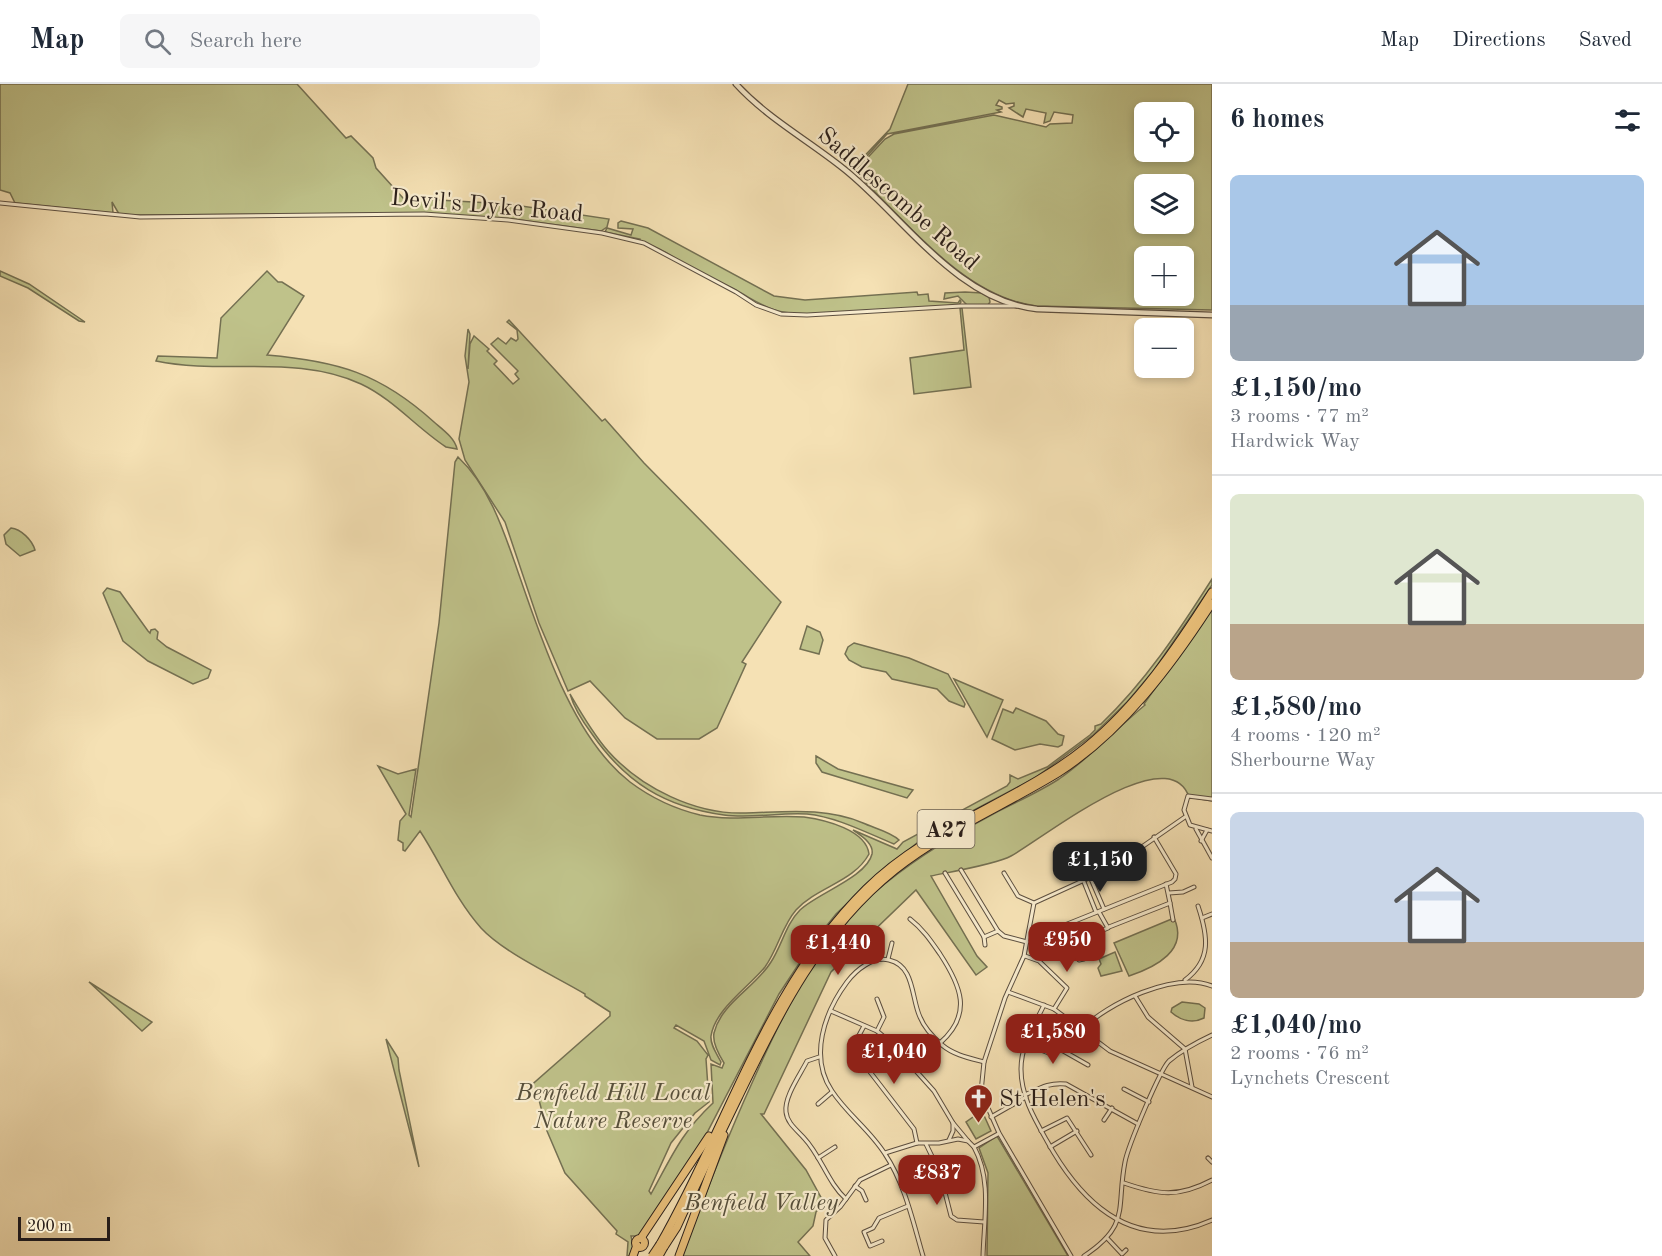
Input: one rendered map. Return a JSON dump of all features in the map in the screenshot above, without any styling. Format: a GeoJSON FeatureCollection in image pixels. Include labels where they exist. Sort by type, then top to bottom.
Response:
{"type":"FeatureCollection","features":[{"type":"Feature","properties":{"kind":"highway","name":"A27"},"geometry":{"type":"LineString","coordinates":[[660,1256],[662,1245],[763,1033],[793,979],[843,911],[891,866],[921,844],[1032,782],[1086,747],[1121,714],[1149,680],[1183,637],[1212,592]]}},
{"type":"Feature","properties":{"kind":"highway","name":"A27"},"geometry":{"type":"LineString","coordinates":[[652,1256],[677,1227],[767,1035],[797,982],[847,915],[894,871],[924,849],[1052,776],[1089,751],[1124,718],[1187,640],[1212,603]]}},
{"type":"Feature","properties":{"kind":"highway","name":"A27"},"geometry":{"type":"LineString","coordinates":[[679,1256],[740,1094]]}},
{"type":"Feature","properties":{"kind":"highway","name":"A27"},"geometry":{"type":"LineString","coordinates":[[633,1256],[726,1109]]}},
{"type":"Feature","properties":{"kind":"highway"},"geometry":{"type":"LineString","coordinates":[[641,1243],[660,1256]]}},
{"type":"Feature","properties":{"kind":"street","name":"Saddlescombe Road"},"geometry":{"type":"LineString","coordinates":[[736,84],[752,102],[850,174],[925,246],[966,280],[995,297],[1019,306]]}},
{"type":"Feature","properties":{"kind":"street","name":"Devil's Dyke Road"},"geometry":{"type":"LineString","coordinates":[[0,203],[140,217],[424,214],[508,220],[602,233],[644,243],[756,305],[781,314],[807,315],[913,307],[1019,306],[1037,309],[1212,315]]}},
{"type":"Feature","properties":{"kind":"street"},"geometry":{"type":"LineString","coordinates":[[988,306],[995,297]]}},
{"type":"Feature","properties":{"kind":"street"},"geometry":{"type":"LineString","coordinates":[[1212,799],[1188,796],[1184,810],[1185,817],[1196,828],[1212,858]]}},
{"type":"Feature","properties":{"kind":"street"},"geometry":{"type":"LineString","coordinates":[[1004,873],[1018,896],[1034,903],[1113,867],[1185,817]]}},
{"type":"Feature","properties":{"kind":"street"},"geometry":{"type":"LineString","coordinates":[[1196,828],[1212,831]]}},
{"type":"Feature","properties":{"kind":"street"},"geometry":{"type":"LineString","coordinates":[[1201,841],[1207,830]]}},
{"type":"Feature","properties":{"kind":"street"},"geometry":{"type":"LineString","coordinates":[[1029,932],[1050,932],[1175,879],[1176,874],[1154,837]]}},
{"type":"Feature","properties":{"kind":"street"},"geometry":{"type":"LineString","coordinates":[[961,870],[998,931],[1004,936],[1027,942]]}},
{"type":"Feature","properties":{"kind":"street"},"geometry":{"type":"LineString","coordinates":[[945,873],[984,937],[985,945]]}},
{"type":"Feature","properties":{"kind":"street"},"geometry":{"type":"LineString","coordinates":[[1091,879],[1104,909]]}},
{"type":"Feature","properties":{"kind":"street"},"geometry":{"type":"LineString","coordinates":[[1064,946],[1108,928],[1084,882]]}},
{"type":"Feature","properties":{"kind":"street"},"geometry":{"type":"LineString","coordinates":[[1166,884],[1173,920]]}},
{"type":"Feature","properties":{"kind":"street"},"geometry":{"type":"LineString","coordinates":[[1168,893],[1183,892],[1194,887]]}},
{"type":"Feature","properties":{"kind":"street"},"geometry":{"type":"LineString","coordinates":[[1034,903],[1024,956],[1008,992],[984,1062],[981,1092],[999,1133],[1071,1256]]}},
{"type":"Feature","properties":{"kind":"street"},"geometry":{"type":"LineString","coordinates":[[1109,927],[1170,903]]}},
{"type":"Feature","properties":{"kind":"street"},"geometry":{"type":"LineString","coordinates":[[1080,1031],[1103,1012],[1135,996],[1184,981],[1195,973],[1203,962],[1205,954],[1202,918],[1198,906]]}},
{"type":"Feature","properties":{"kind":"street"},"geometry":{"type":"LineString","coordinates":[[1202,918],[1212,914]]}},
{"type":"Feature","properties":{"kind":"street"},"geometry":{"type":"LineString","coordinates":[[910,919],[928,937],[961,993],[962,1007],[957,1022],[940,1044]]}},
{"type":"Feature","properties":{"kind":"street"},"geometry":{"type":"LineString","coordinates":[[984,937],[998,931]]}},
{"type":"Feature","properties":{"kind":"street"},"geometry":{"type":"LineString","coordinates":[[1050,932],[1079,960],[1084,959]]}},
{"type":"Feature","properties":{"kind":"street"},"geometry":{"type":"LineString","coordinates":[[888,959],[892,943]]}},
{"type":"Feature","properties":{"kind":"street"},"geometry":{"type":"LineString","coordinates":[[1024,956],[1039,961],[1067,988],[1054,1009]]}},
{"type":"Feature","properties":{"kind":"street"},"geometry":{"type":"LineString","coordinates":[[923,1256],[908,1206],[885,1154],[832,1092],[822,1074],[819,1057],[820,1038],[841,990],[852,975],[866,965],[888,959],[906,971],[919,1016],[940,1044],[951,1052],[984,1062]]}},
{"type":"Feature","properties":{"kind":"street"},"geometry":{"type":"LineString","coordinates":[[1195,973],[1197,982]]}},
{"type":"Feature","properties":{"kind":"street"},"geometry":{"type":"LineString","coordinates":[[1184,981],[1212,986]]}},
{"type":"Feature","properties":{"kind":"street"},"geometry":{"type":"LineString","coordinates":[[1008,992],[1054,1009],[1080,1031],[1110,1051],[1212,1097]]}},
{"type":"Feature","properties":{"kind":"street"},"geometry":{"type":"LineString","coordinates":[[1135,996],[1148,1017],[1185,1050],[1192,1087]]}},
{"type":"Feature","properties":{"kind":"street"},"geometry":{"type":"LineString","coordinates":[[877,999],[884,1017],[877,1031]]}},
{"type":"Feature","properties":{"kind":"street"},"geometry":{"type":"LineString","coordinates":[[1044,1005],[1025,1044],[1021,1067],[1030,1111],[1075,1185],[1118,1221],[1134,1228],[1166,1232],[1186,1230],[1212,1220]]}},
{"type":"Feature","properties":{"kind":"street"},"geometry":{"type":"LineString","coordinates":[[831,1011],[877,1031],[890,1042],[934,1091],[953,1123],[974,1147],[986,1178],[983,1256]]}},
{"type":"Feature","properties":{"kind":"street"},"geometry":{"type":"LineString","coordinates":[[864,1025],[857,1039],[857,1055],[914,1129],[917,1143]]}},
{"type":"Feature","properties":{"kind":"street"},"geometry":{"type":"LineString","coordinates":[[1084,1256],[1107,1238],[1118,1221],[1129,1146],[1161,1074],[1168,1062],[1212,1035]]}},
{"type":"Feature","properties":{"kind":"street"},"geometry":{"type":"LineString","coordinates":[[1025,1044],[1054,1055],[1058,1048],[1088,1065]]}},
{"type":"Feature","properties":{"kind":"street"},"geometry":{"type":"LineString","coordinates":[[819,1057],[807,1061],[786,1104],[786,1114],[792,1126],[806,1140],[818,1158],[836,1190],[846,1199]]}},
{"type":"Feature","properties":{"kind":"street"},"geometry":{"type":"LineString","coordinates":[[991,1117],[1044,1085],[1056,1083],[1066,1084],[1138,1124]]}},
{"type":"Feature","properties":{"kind":"street"},"geometry":{"type":"LineString","coordinates":[[1124,1089],[1149,1102]]}},
{"type":"Feature","properties":{"kind":"street"},"geometry":{"type":"LineString","coordinates":[[818,1104],[832,1092]]}},
{"type":"Feature","properties":{"kind":"street"},"geometry":{"type":"LineString","coordinates":[[1104,1120],[1112,1108]]}},
{"type":"Feature","properties":{"kind":"street"},"geometry":{"type":"LineString","coordinates":[[1041,1131],[1067,1118],[1091,1155]]}},
{"type":"Feature","properties":{"kind":"street"},"geometry":{"type":"LineString","coordinates":[[949,1140],[953,1131],[953,1123]]}},
{"type":"Feature","properties":{"kind":"street"},"geometry":{"type":"LineString","coordinates":[[1050,1147],[1077,1131]]}},
{"type":"Feature","properties":{"kind":"street"},"geometry":{"type":"LineString","coordinates":[[974,1147],[999,1133]]}},
{"type":"Feature","properties":{"kind":"street"},"geometry":{"type":"LineString","coordinates":[[885,1154],[917,1143],[926,1144],[958,1138],[968,1141]]}},
{"type":"Feature","properties":{"kind":"street"},"geometry":{"type":"LineString","coordinates":[[926,1144],[940,1173],[951,1216],[957,1220],[984,1222]]}},
{"type":"Feature","properties":{"kind":"street"},"geometry":{"type":"LineString","coordinates":[[818,1158],[835,1147]]}},
{"type":"Feature","properties":{"kind":"street"},"geometry":{"type":"LineString","coordinates":[[1208,1158],[1212,1162]]}},
{"type":"Feature","properties":{"kind":"street"},"geometry":{"type":"LineString","coordinates":[[835,1256],[827,1244],[824,1229],[826,1220],[860,1180],[891,1165]]}},
{"type":"Feature","properties":{"kind":"street"},"geometry":{"type":"LineString","coordinates":[[1124,1183],[1149,1191],[1177,1194],[1212,1180]]}},
{"type":"Feature","properties":{"kind":"street"},"geometry":{"type":"LineString","coordinates":[[855,1186],[862,1191],[866,1200]]}},
{"type":"Feature","properties":{"kind":"street"},"geometry":{"type":"LineString","coordinates":[[882,1241],[870,1246],[864,1232],[873,1227],[879,1218],[908,1206]]}},
{"type":"Feature","properties":{"kind":"street"},"geometry":{"type":"LineString","coordinates":[[1107,1238],[1122,1254],[1126,1250]]}},
{"type":"Feature","properties":{"kind":"green space"},"geometry":{"type":"Polygon","coordinates":[[[0,84],[297,84],[346,138],[351,136],[373,158],[376,168],[403,198],[508,204],[609,219],[607,227],[601,231],[513,219],[423,213],[133,215],[119,214],[112,202],[113,213],[15,203],[10,193],[0,190],[0,84]]]}},
{"type":"Feature","properties":{"kind":"green space"},"geometry":{"type":"Polygon","coordinates":[[[908,84],[1212,84],[1212,310],[1036,306],[1011,300],[964,275],[943,258],[922,240],[857,172],[858,168],[885,139],[894,134],[994,115],[1046,127],[1050,124],[1072,123],[1073,115],[1054,112],[1050,121],[1044,123],[1046,113],[1026,109],[1023,117],[1009,108],[1014,106],[1014,103],[1006,104],[999,100],[996,105],[1002,107],[997,110],[1001,112],[887,134],[856,168],[854,167],[890,129],[908,84]]]}},
{"type":"Feature","properties":{"kind":"green space"},"geometry":{"type":"Polygon","coordinates":[[[621,221],[648,228],[774,296],[805,300],[917,292],[918,295],[928,294],[929,301],[958,303],[960,300],[961,302],[959,305],[806,314],[783,312],[759,303],[660,249],[640,242],[640,239],[605,232],[607,228],[631,235],[633,229],[618,228],[618,223],[621,221]]]}},
{"type":"Feature","properties":{"kind":"green space"},"geometry":{"type":"Polygon","coordinates":[[[0,271],[29,284],[85,322],[79,321],[28,288],[0,276],[0,271]]]}},
{"type":"Feature","properties":{"kind":"green space"},"geometry":{"type":"Polygon","coordinates":[[[267,271],[278,282],[282,282],[304,296],[267,355],[336,366],[376,381],[414,405],[448,434],[457,449],[446,447],[373,390],[336,375],[285,367],[181,365],[156,361],[158,356],[217,358],[221,318],[267,271]]]}},
{"type":"Feature","properties":{"kind":"green space"},"geometry":{"type":"Polygon","coordinates":[[[945,293],[982,293],[989,297],[990,302],[988,305],[967,305],[958,296],[944,299],[945,293]]]}},
{"type":"Feature","properties":{"kind":"green space"},"geometry":{"type":"Polygon","coordinates":[[[960,308],[962,308],[971,387],[914,394],[910,358],[964,350],[960,308]]]}},
{"type":"Feature","properties":{"kind":"green space"},"geometry":{"type":"Polygon","coordinates":[[[509,320],[602,421],[605,419],[644,463],[781,602],[742,662],[746,664],[717,728],[699,739],[657,739],[625,718],[590,681],[568,691],[539,623],[505,522],[465,460],[459,439],[469,382],[465,356],[468,329],[470,334],[468,369],[470,344],[474,336],[489,349],[487,351],[497,361],[494,364],[513,384],[519,379],[515,374],[518,371],[491,344],[498,338],[506,344],[511,338],[516,341],[518,339],[517,330],[507,322],[509,320]]]}},
{"type":"Feature","properties":{"kind":"green space","name":"Benfield Hill Local Nature Reserve"},"geometry":{"type":"Polygon","coordinates":[[[458,457],[479,482],[495,511],[561,686],[591,740],[610,763],[630,782],[663,802],[681,809],[713,817],[791,816],[823,821],[853,833],[861,839],[869,854],[862,864],[845,878],[814,895],[796,910],[765,967],[719,1017],[711,1039],[721,1062],[720,1065],[711,1060],[704,1041],[676,1025],[674,1028],[697,1041],[708,1055],[706,1059],[709,1102],[695,1113],[671,1143],[649,1191],[651,1194],[685,1135],[713,1103],[711,1064],[722,1068],[724,1063],[715,1045],[714,1033],[718,1022],[731,1004],[765,971],[791,922],[800,910],[851,878],[868,862],[872,854],[871,846],[853,830],[897,849],[903,842],[1007,786],[1010,782],[1010,775],[1018,779],[1047,767],[1090,735],[1095,730],[1095,726],[1101,724],[1132,691],[1174,637],[1212,579],[1212,585],[1154,670],[1127,702],[1093,735],[1035,778],[927,835],[876,876],[836,914],[812,944],[779,994],[697,1152],[644,1231],[638,1236],[631,1236],[634,1249],[631,1256],[627,1256],[628,1242],[616,1234],[617,1231],[565,1173],[547,1131],[538,1096],[527,1089],[610,1016],[610,1012],[585,994],[516,955],[481,928],[456,893],[420,831],[405,851],[403,850],[403,843],[398,840],[400,821],[406,814],[378,766],[398,774],[416,769],[409,815],[411,817],[439,623],[455,462],[458,457]]]}},
{"type":"Feature","properties":{"kind":"green space"},"geometry":{"type":"Polygon","coordinates":[[[11,528],[19,530],[26,536],[35,550],[20,556],[6,544],[4,535],[11,528]]]}},
{"type":"Feature","properties":{"kind":"green space"},"geometry":{"type":"Polygon","coordinates":[[[107,588],[120,592],[148,631],[150,633],[155,629],[158,632],[157,639],[167,647],[211,670],[208,678],[193,684],[148,661],[123,641],[103,593],[107,588]]]}},
{"type":"Feature","properties":{"kind":"green space","name":"Benfield Valley"},"geometry":{"type":"Polygon","coordinates":[[[1212,608],[1212,801],[1189,797],[1177,782],[1157,779],[1131,785],[1075,814],[1011,856],[985,865],[931,876],[977,956],[987,967],[976,975],[916,890],[831,972],[764,1114],[761,1114],[806,1170],[824,1203],[816,1212],[813,1226],[798,1242],[810,1256],[682,1256],[742,1104],[776,1032],[803,981],[835,934],[874,893],[917,860],[963,831],[1051,784],[1093,752],[1145,705],[1212,608]]]}},
{"type":"Feature","properties":{"kind":"green space"},"geometry":{"type":"Polygon","coordinates":[[[807,626],[820,632],[823,640],[819,654],[800,649],[807,626]]]}},
{"type":"Feature","properties":{"kind":"green space"},"geometry":{"type":"Polygon","coordinates":[[[854,643],[909,658],[948,674],[965,704],[964,707],[949,701],[937,689],[892,679],[886,672],[862,667],[849,660],[845,654],[848,647],[854,643]]]}},
{"type":"Feature","properties":{"kind":"green space"},"geometry":{"type":"Polygon","coordinates":[[[954,679],[1003,700],[987,737],[954,679]]]}},
{"type":"Feature","properties":{"kind":"green space"},"geometry":{"type":"Polygon","coordinates":[[[570,694],[592,731],[608,751],[636,777],[671,797],[689,804],[727,812],[805,812],[834,815],[882,830],[899,840],[894,844],[829,818],[807,814],[724,815],[683,806],[665,799],[633,779],[605,751],[582,720],[570,694]]]}},
{"type":"Feature","properties":{"kind":"green space"},"geometry":{"type":"Polygon","coordinates":[[[1016,708],[1046,721],[1058,734],[1064,736],[1062,745],[1058,747],[1040,744],[1015,750],[992,739],[1003,709],[1013,713],[1016,708]]]}},
{"type":"Feature","properties":{"kind":"green space"},"geometry":{"type":"Polygon","coordinates":[[[816,756],[838,769],[913,790],[907,798],[822,772],[816,763],[816,756]]]}},
{"type":"Feature","properties":{"kind":"green space"},"geometry":{"type":"Polygon","coordinates":[[[1174,918],[1177,939],[1167,956],[1150,968],[1129,976],[1114,943],[1174,918]]]}},
{"type":"Feature","properties":{"kind":"green space"},"geometry":{"type":"Polygon","coordinates":[[[1115,952],[1122,971],[1101,976],[1098,968],[1101,964],[1099,959],[1115,952]]]}},
{"type":"Feature","properties":{"kind":"green space"},"geometry":{"type":"Polygon","coordinates":[[[89,982],[152,1022],[142,1031],[89,982]]]}},
{"type":"Feature","properties":{"kind":"green space"},"geometry":{"type":"Polygon","coordinates":[[[1182,1002],[1199,1004],[1205,1008],[1204,1018],[1195,1021],[1186,1020],[1171,1012],[1172,1008],[1182,1002]]]}},
{"type":"Feature","properties":{"kind":"green space"},"geometry":{"type":"Polygon","coordinates":[[[386,1039],[398,1058],[419,1167],[386,1039]]]}},
{"type":"Feature","properties":{"kind":"green space"},"geometry":{"type":"Polygon","coordinates":[[[982,1111],[991,1131],[976,1139],[966,1122],[982,1111]]]}},
{"type":"Feature","properties":{"kind":"green space"},"geometry":{"type":"Polygon","coordinates":[[[997,1136],[1068,1256],[987,1256],[988,1173],[979,1148],[997,1136]]]}},
{"type":"Feature","properties":{"kind":"place","name":"St Helen's"},"geometry":{"type":"Point","coordinates":[978,1124]}}]}
